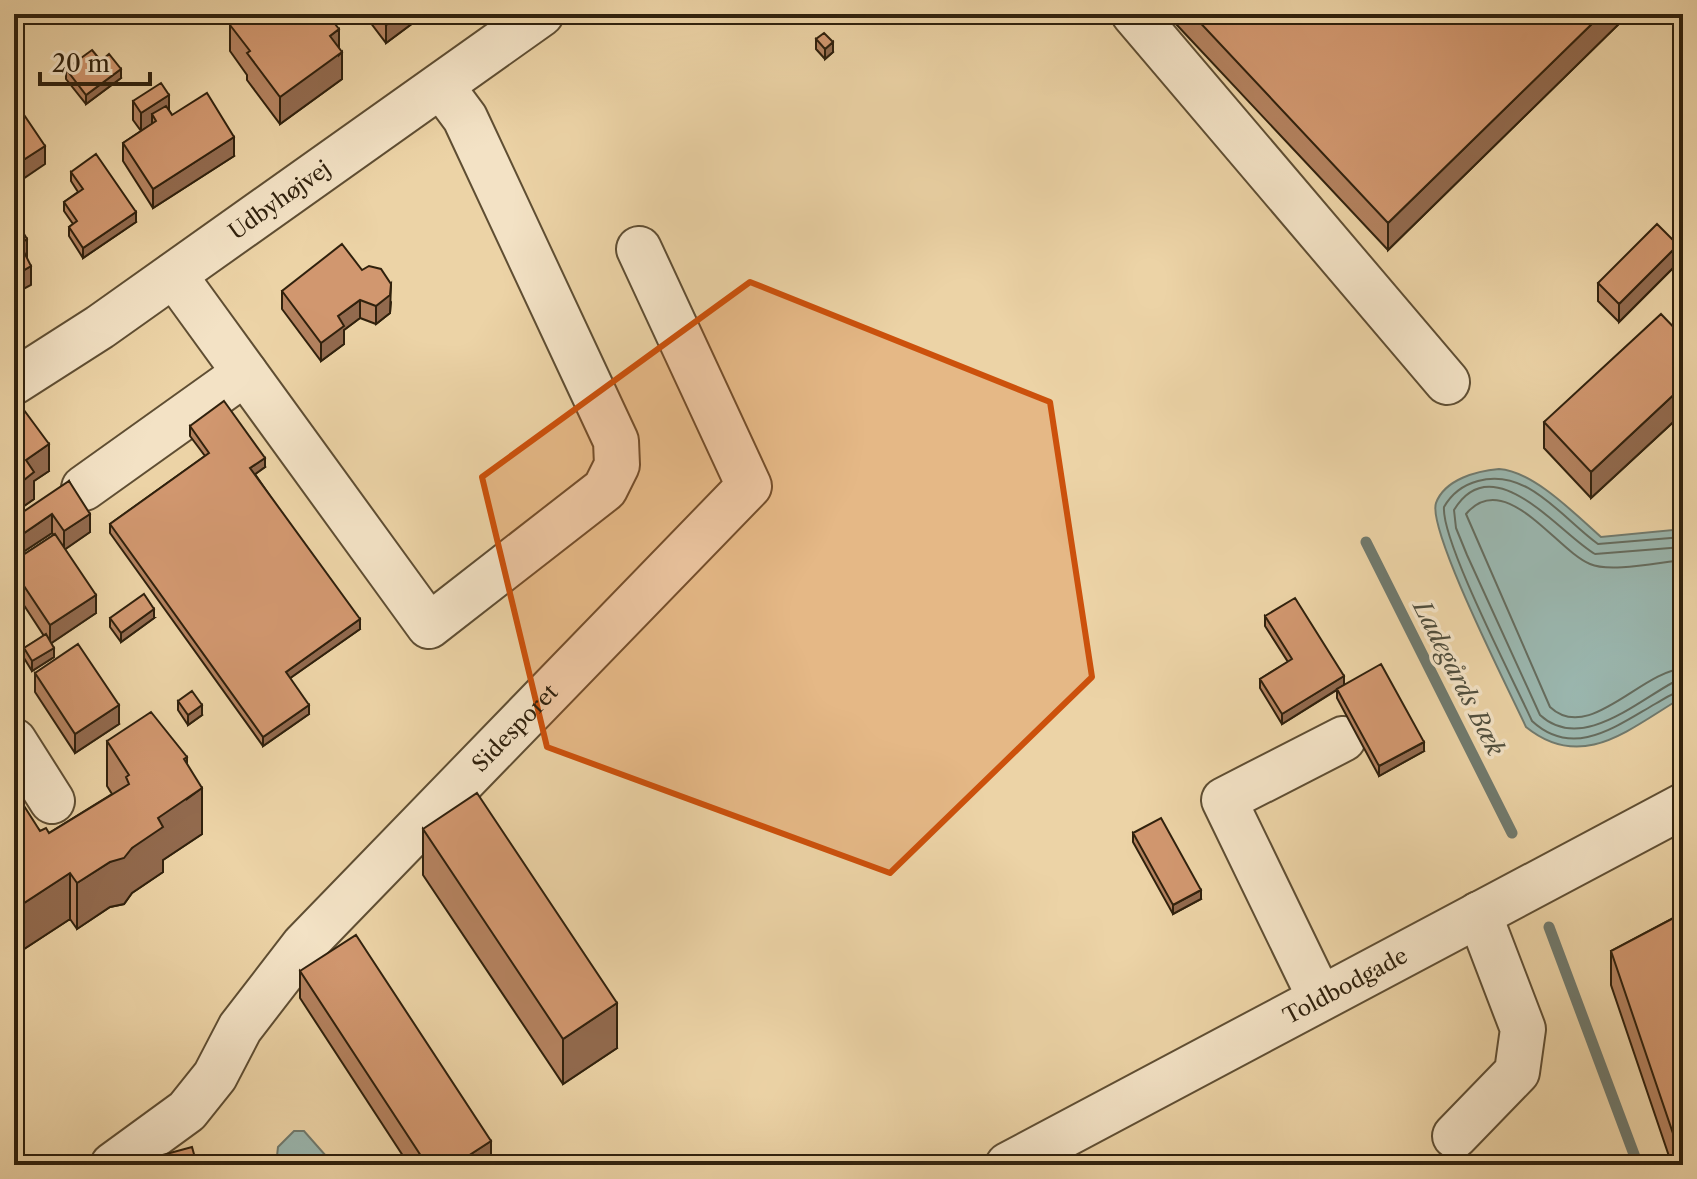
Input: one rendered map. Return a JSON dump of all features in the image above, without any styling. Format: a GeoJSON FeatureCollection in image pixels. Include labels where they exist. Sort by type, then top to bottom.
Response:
{"type":"FeatureCollection","features":[{"type":"Feature","properties":{"kind":"street","name":"Udbyhøjvej"},"geometry":{"type":"LineString","coordinates":[[14,382],[174,275],[442,87],[497,27],[541,14]]}},
{"type":"Feature","properties":{"kind":"street"},"geometry":{"type":"LineString","coordinates":[[1137,15],[1447,382]]}},
{"type":"Feature","properties":{"kind":"street"},"geometry":{"type":"LineString","coordinates":[[174,275],[429,626],[605,489],[617,465],[616,441],[465,118],[442,87]]}},
{"type":"Feature","properties":{"kind":"street","name":"Sidesporet"},"geometry":{"type":"LineString","coordinates":[[113,1165],[187,1111],[215,1076],[240,1028],[304,945],[749,486],[639,249]]}},
{"type":"Feature","properties":{"kind":"street"},"geometry":{"type":"LineString","coordinates":[[84,488],[245,373]]}},
{"type":"Feature","properties":{"kind":"street"},"geometry":{"type":"LineString","coordinates":[[1320,998],[1224,800],[1343,739]]}},
{"type":"Feature","properties":{"kind":"street"},"geometry":{"type":"LineString","coordinates":[[14,741],[52,801]]}},
{"type":"Feature","properties":{"kind":"street","name":"Toldbodgade"},"geometry":{"type":"LineString","coordinates":[[1008,1165],[1683,806]]}},
{"type":"Feature","properties":{"kind":"street"},"geometry":{"type":"LineString","coordinates":[[1455,1136],[1517,1072],[1523,1029],[1479,914]]}},
{"type":"Feature","properties":{"kind":"highlighted area"},"geometry":{"type":"Polygon","coordinates":[[[750,282],[1050,402],[1092,677],[890,873],[547,747],[482,477],[750,282]]]}},
{"type":"Feature","properties":{"kind":"water"},"geometry":{"type":"Polygon","coordinates":[[[1499,469],[1526,477],[1539,485],[1601,537],[1683,529],[1683,697],[1625,732],[1587,746],[1567,746],[1547,740],[1526,727],[1456,577],[1437,519],[1436,503],[1454,482],[1472,474],[1499,469]]]}},
{"type":"Feature","properties":{"kind":"water"},"geometry":{"type":"Polygon","coordinates":[[[294,1131],[304,1131],[334,1165],[276,1165],[278,1147],[294,1131]]]}},
{"type":"Feature","properties":{"kind":"building"},"geometry":{"type":"Polygon","coordinates":[[[244,14],[281,14],[287,23],[299,14],[327,14],[339,29],[330,36],[342,52],[280,97],[230,25],[244,14]]]}},
{"type":"Feature","properties":{"kind":"building"},"geometry":{"type":"Polygon","coordinates":[[[378,14],[401,14],[386,25],[378,14]]]}},
{"type":"Feature","properties":{"kind":"building"},"geometry":{"type":"Polygon","coordinates":[[[1192,14],[1602,14],[1388,223],[1192,14]]]}},
{"type":"Feature","properties":{"kind":"building"},"geometry":{"type":"Polygon","coordinates":[[[824,33],[833,42],[825,49],[816,39],[824,33]]]}},
{"type":"Feature","properties":{"kind":"building"},"geometry":{"type":"Polygon","coordinates":[[[92,50],[101,61],[109,54],[121,69],[86,95],[66,69],[92,50]]]}},
{"type":"Feature","properties":{"kind":"building"},"geometry":{"type":"Polygon","coordinates":[[[14,65],[23,82],[14,87],[14,65]]]}},
{"type":"Feature","properties":{"kind":"building"},"geometry":{"type":"Polygon","coordinates":[[[161,83],[169,95],[141,113],[133,101],[161,83]]]}},
{"type":"Feature","properties":{"kind":"building"},"geometry":{"type":"Polygon","coordinates":[[[207,93],[234,137],[153,189],[123,143],[156,121],[152,114],[166,106],[172,115],[207,93]]]}},
{"type":"Feature","properties":{"kind":"building"},"geometry":{"type":"Polygon","coordinates":[[[14,100],[45,146],[14,166],[14,100]]]}},
{"type":"Feature","properties":{"kind":"building"},"geometry":{"type":"Polygon","coordinates":[[[96,154],[136,212],[83,248],[69,227],[77,221],[64,202],[83,189],[71,172],[96,154]]]}},
{"type":"Feature","properties":{"kind":"building"},"geometry":{"type":"Polygon","coordinates":[[[14,217],[27,239],[20,244],[31,266],[14,276],[14,217]]]}},
{"type":"Feature","properties":{"kind":"building"},"geometry":{"type":"Polygon","coordinates":[[[1657,224],[1678,245],[1619,304],[1598,283],[1657,224]]]}},
{"type":"Feature","properties":{"kind":"building"},"geometry":{"type":"Polygon","coordinates":[[[342,244],[362,270],[369,266],[381,269],[391,284],[390,295],[376,306],[360,300],[338,316],[344,326],[321,343],[282,291],[342,244]]]}},
{"type":"Feature","properties":{"kind":"building"},"geometry":{"type":"Polygon","coordinates":[[[1661,314],[1683,337],[1683,386],[1591,472],[1544,422],[1661,314]]]}},
{"type":"Feature","properties":{"kind":"building"},"geometry":{"type":"Polygon","coordinates":[[[224,401],[265,458],[250,468],[360,619],[286,672],[309,705],[263,737],[110,524],[209,453],[190,426],[224,401]]]}},
{"type":"Feature","properties":{"kind":"building"},"geometry":{"type":"Polygon","coordinates":[[[18,402],[49,444],[26,460],[34,472],[24,480],[14,467],[14,404],[18,402]]]}},
{"type":"Feature","properties":{"kind":"building"},"geometry":{"type":"Polygon","coordinates":[[[69,481],[90,514],[64,531],[52,514],[14,540],[14,518],[69,481]]]}},
{"type":"Feature","properties":{"kind":"building"},"geometry":{"type":"Polygon","coordinates":[[[55,534],[96,595],[50,625],[14,571],[14,561],[55,534]]]}},
{"type":"Feature","properties":{"kind":"building"},"geometry":{"type":"Polygon","coordinates":[[[144,594],[154,609],[121,633],[110,618],[144,594]]]}},
{"type":"Feature","properties":{"kind":"building"},"geometry":{"type":"Polygon","coordinates":[[[1295,598],[1344,676],[1282,714],[1260,679],[1292,659],[1265,616],[1295,598]]]}},
{"type":"Feature","properties":{"kind":"building"},"geometry":{"type":"Polygon","coordinates":[[[46,634],[54,648],[32,661],[24,648],[46,634]]]}},
{"type":"Feature","properties":{"kind":"building"},"geometry":{"type":"Polygon","coordinates":[[[78,644],[119,705],[75,734],[35,673],[78,644]]]}},
{"type":"Feature","properties":{"kind":"building"},"geometry":{"type":"Polygon","coordinates":[[[1381,664],[1424,742],[1379,766],[1337,689],[1381,664]]]}},
{"type":"Feature","properties":{"kind":"building"},"geometry":{"type":"Polygon","coordinates":[[[192,691],[202,705],[188,715],[178,701],[192,691]]]}},
{"type":"Feature","properties":{"kind":"building"},"geometry":{"type":"Polygon","coordinates":[[[151,712],[187,757],[184,759],[202,788],[158,818],[163,827],[132,848],[124,858],[110,862],[77,883],[70,873],[24,903],[14,888],[14,801],[19,798],[40,831],[46,828],[49,833],[129,784],[126,777],[129,775],[107,741],[151,712]]]}},
{"type":"Feature","properties":{"kind":"building"},"geometry":{"type":"Polygon","coordinates":[[[477,793],[617,1003],[563,1039],[423,829],[477,793]]]}},
{"type":"Feature","properties":{"kind":"building"},"geometry":{"type":"Polygon","coordinates":[[[1161,818],[1201,890],[1173,905],[1133,833],[1161,818]]]}},
{"type":"Feature","properties":{"kind":"building"},"geometry":{"type":"Polygon","coordinates":[[[1683,913],[1683,1153],[1680,1154],[1611,951],[1683,913]]]}},
{"type":"Feature","properties":{"kind":"building"},"geometry":{"type":"Polygon","coordinates":[[[356,935],[491,1141],[454,1165],[427,1165],[300,971],[356,935]]]}},
{"type":"Feature","properties":{"kind":"building"},"geometry":{"type":"Polygon","coordinates":[[[14,1117],[21,1135],[14,1137],[14,1117]]]}},
{"type":"Feature","properties":{"kind":"building"},"geometry":{"type":"Polygon","coordinates":[[[192,1147],[197,1165],[138,1165],[137,1162],[192,1147]]]}},
{"type":"Feature","properties":{"kind":"waterway","name":"Ladegårds Bæk"},"geometry":{"type":"LineString","coordinates":[[1366,542],[1512,833]]}},
{"type":"Feature","properties":{"kind":"waterway","name":"Ladegårds Bæk"},"geometry":{"type":"LineString","coordinates":[[1549,927],[1638,1165]]}}]}
